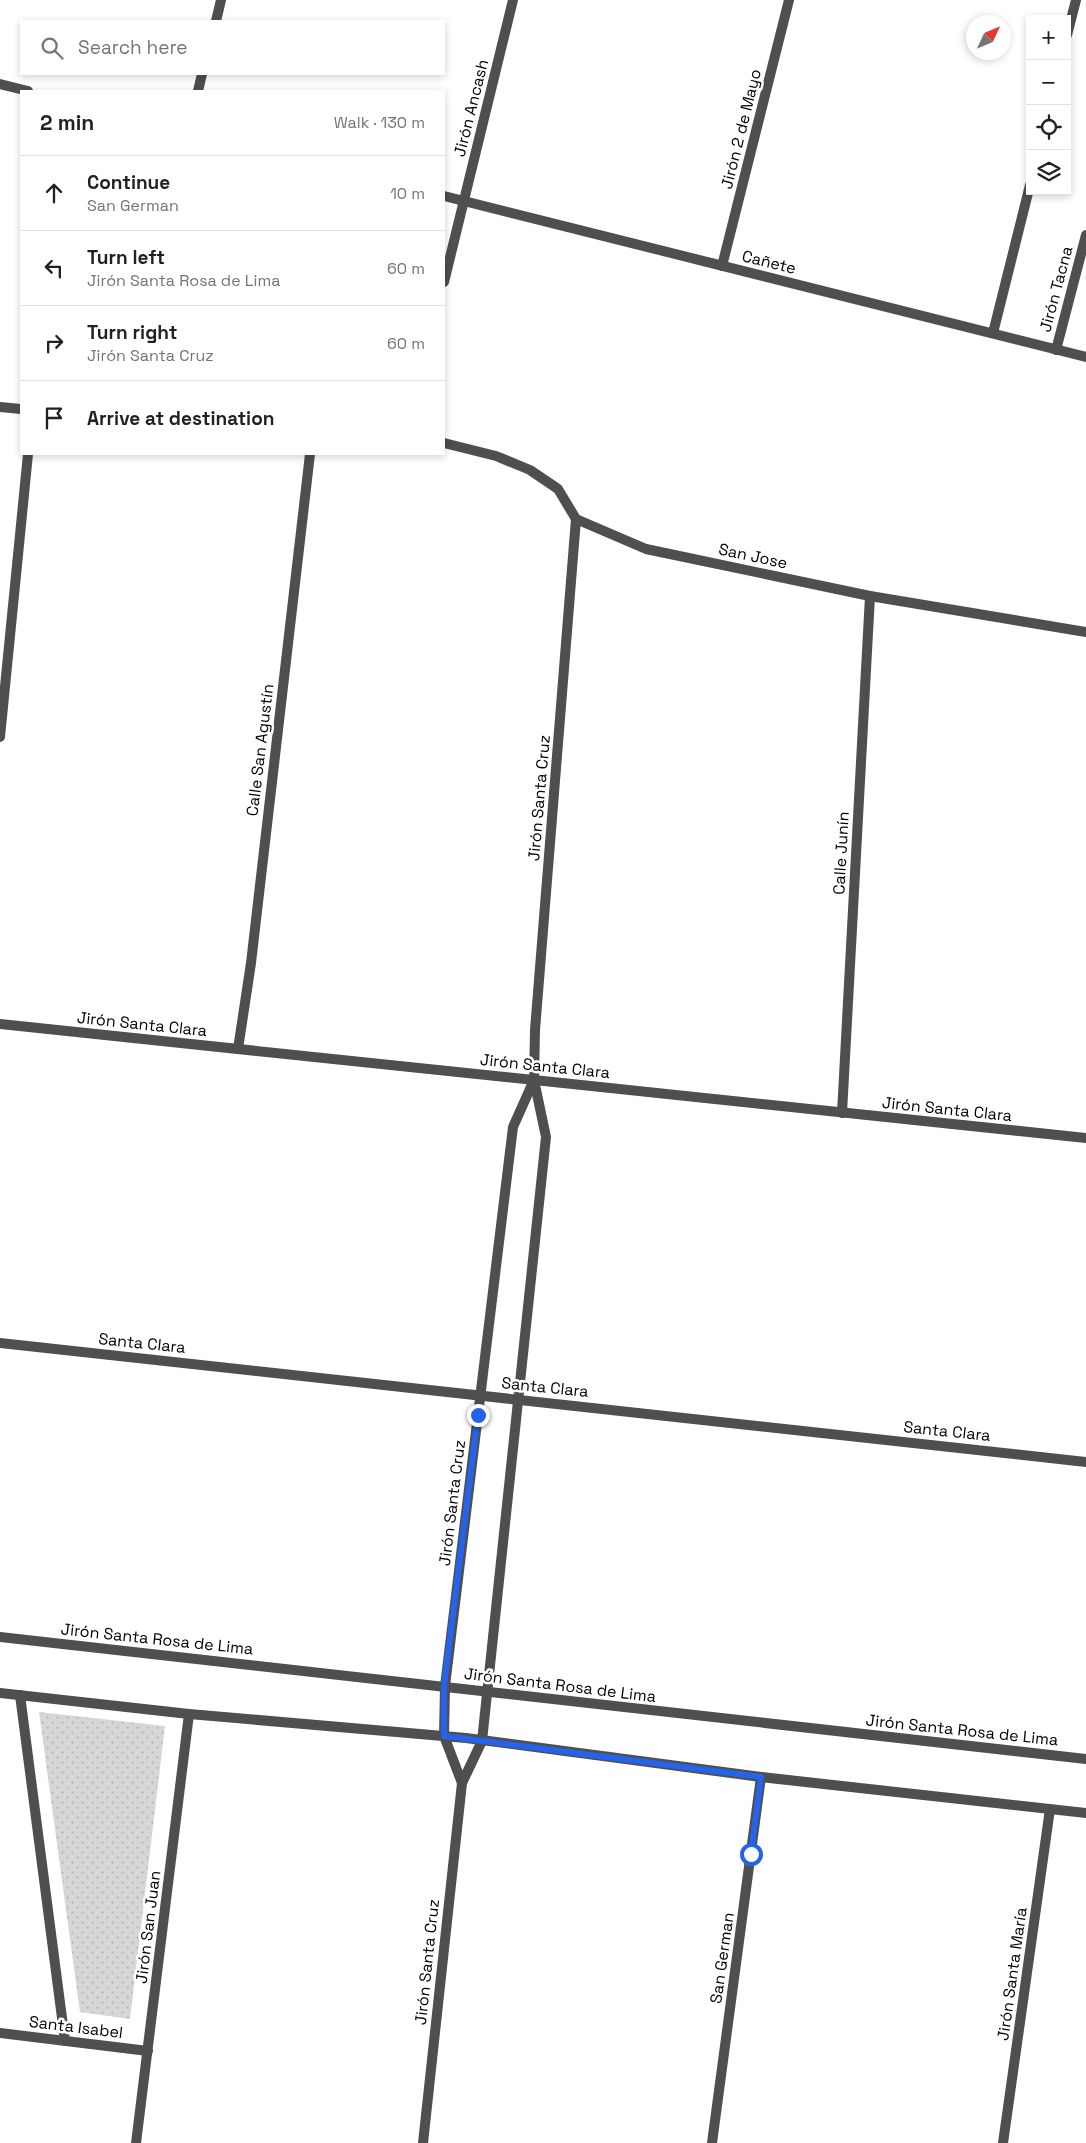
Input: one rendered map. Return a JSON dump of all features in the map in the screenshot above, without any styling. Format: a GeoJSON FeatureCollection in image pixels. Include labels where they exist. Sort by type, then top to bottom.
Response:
{"type":"FeatureCollection","features":[{"type":"Feature","properties":{"kind":"street"},"geometry":{"type":"LineString","coordinates":[[216,20],[221,0]]}},
{"type":"Feature","properties":{"kind":"street","name":"Jirón Ancash"},"geometry":{"type":"LineString","coordinates":[[445,278],[514,0]]}},
{"type":"Feature","properties":{"kind":"street","name":"Jirón 2 de Mayo"},"geometry":{"type":"LineString","coordinates":[[722,266],[789,0]]}},
{"type":"Feature","properties":{"kind":"street"},"geometry":{"type":"LineString","coordinates":[[1071,19],[1076,0]]}},
{"type":"Feature","properties":{"kind":"street"},"geometry":{"type":"LineString","coordinates":[[198,90],[202,75]]}},
{"type":"Feature","properties":{"kind":"street"},"geometry":{"type":"LineString","coordinates":[[0,84],[24,90]]}},
{"type":"Feature","properties":{"kind":"street"},"geometry":{"type":"LineString","coordinates":[[993,334],[1028,195]]}},
{"type":"Feature","properties":{"kind":"street","name":"Cañete"},"geometry":{"type":"LineString","coordinates":[[445,196],[1086,357]]}},
{"type":"Feature","properties":{"kind":"street","name":"Jirón Tacna"},"geometry":{"type":"LineString","coordinates":[[1056,350],[1086,236]]}},
{"type":"Feature","properties":{"kind":"street"},"geometry":{"type":"LineString","coordinates":[[0,408],[20,409]]}},
{"type":"Feature","properties":{"kind":"street"},"geometry":{"type":"LineString","coordinates":[[445,443],[496,456],[530,470],[558,489],[576,519]]}},
{"type":"Feature","properties":{"kind":"street"},"geometry":{"type":"LineString","coordinates":[[0,737],[28,455]]}},
{"type":"Feature","properties":{"kind":"street","name":"Calle San Agustín"},"geometry":{"type":"LineString","coordinates":[[238,1049],[250,963],[310,455]]}},
{"type":"Feature","properties":{"kind":"street","name":"San Jose"},"geometry":{"type":"LineString","coordinates":[[576,519],[646,549],[870,596],[1086,632]]}},
{"type":"Feature","properties":{"kind":"street","name":"Jirón Santa Cruz"},"geometry":{"type":"LineString","coordinates":[[423,2143],[462,1784],[482,1741],[546,1137],[534,1080],[535,1030],[576,519]]}},
{"type":"Feature","properties":{"kind":"street","name":"Calle Junín"},"geometry":{"type":"LineString","coordinates":[[842,1113],[870,596]]}},
{"type":"Feature","properties":{"kind":"street","name":"Jirón Santa Clara"},"geometry":{"type":"LineString","coordinates":[[0,1024],[1086,1138]]}},
{"type":"Feature","properties":{"kind":"street","name":"Jirón Santa Cruz"},"geometry":{"type":"LineString","coordinates":[[462,1784],[444,1736],[444,1686],[513,1128],[534,1080]]}},
{"type":"Feature","properties":{"kind":"street","name":"Santa Clara"},"geometry":{"type":"LineString","coordinates":[[0,1343],[1086,1462]]}},
{"type":"Feature","properties":{"kind":"street","name":"Jirón Santa Rosa de Lima"},"geometry":{"type":"LineString","coordinates":[[0,1637],[1086,1758]]}},
{"type":"Feature","properties":{"kind":"street"},"geometry":{"type":"LineString","coordinates":[[0,1693],[189,1714],[444,1736],[761,1777],[1086,1813]]}},
{"type":"Feature","properties":{"kind":"street"},"geometry":{"type":"LineString","coordinates":[[20,1695],[64,2041]]}},
{"type":"Feature","properties":{"kind":"street","name":"Jirón San Juan"},"geometry":{"type":"LineString","coordinates":[[136,2143],[189,1714]]}},
{"type":"Feature","properties":{"kind":"street","name":"San German"},"geometry":{"type":"LineString","coordinates":[[712,2143],[761,1777]]}},
{"type":"Feature","properties":{"kind":"street","name":"Jirón Santa María"},"geometry":{"type":"LineString","coordinates":[[1003,2143],[1050,1809]]}},
{"type":"Feature","properties":{"kind":"street","name":"Santa Isabel"},"geometry":{"type":"LineString","coordinates":[[0,2032],[148,2051]]}},
{"type":"Feature","properties":{"kind":"shaded area"},"geometry":{"type":"Polygon","coordinates":[[[39,1712],[165,1726],[130,2019],[80,2012],[39,1712]]]}},
{"type":"Feature","properties":{"kind":"route"},"geometry":{"type":"LineString","coordinates":[[478,1415],[444,1686],[444,1736],[761,1777],[751,1854]]}}]}
